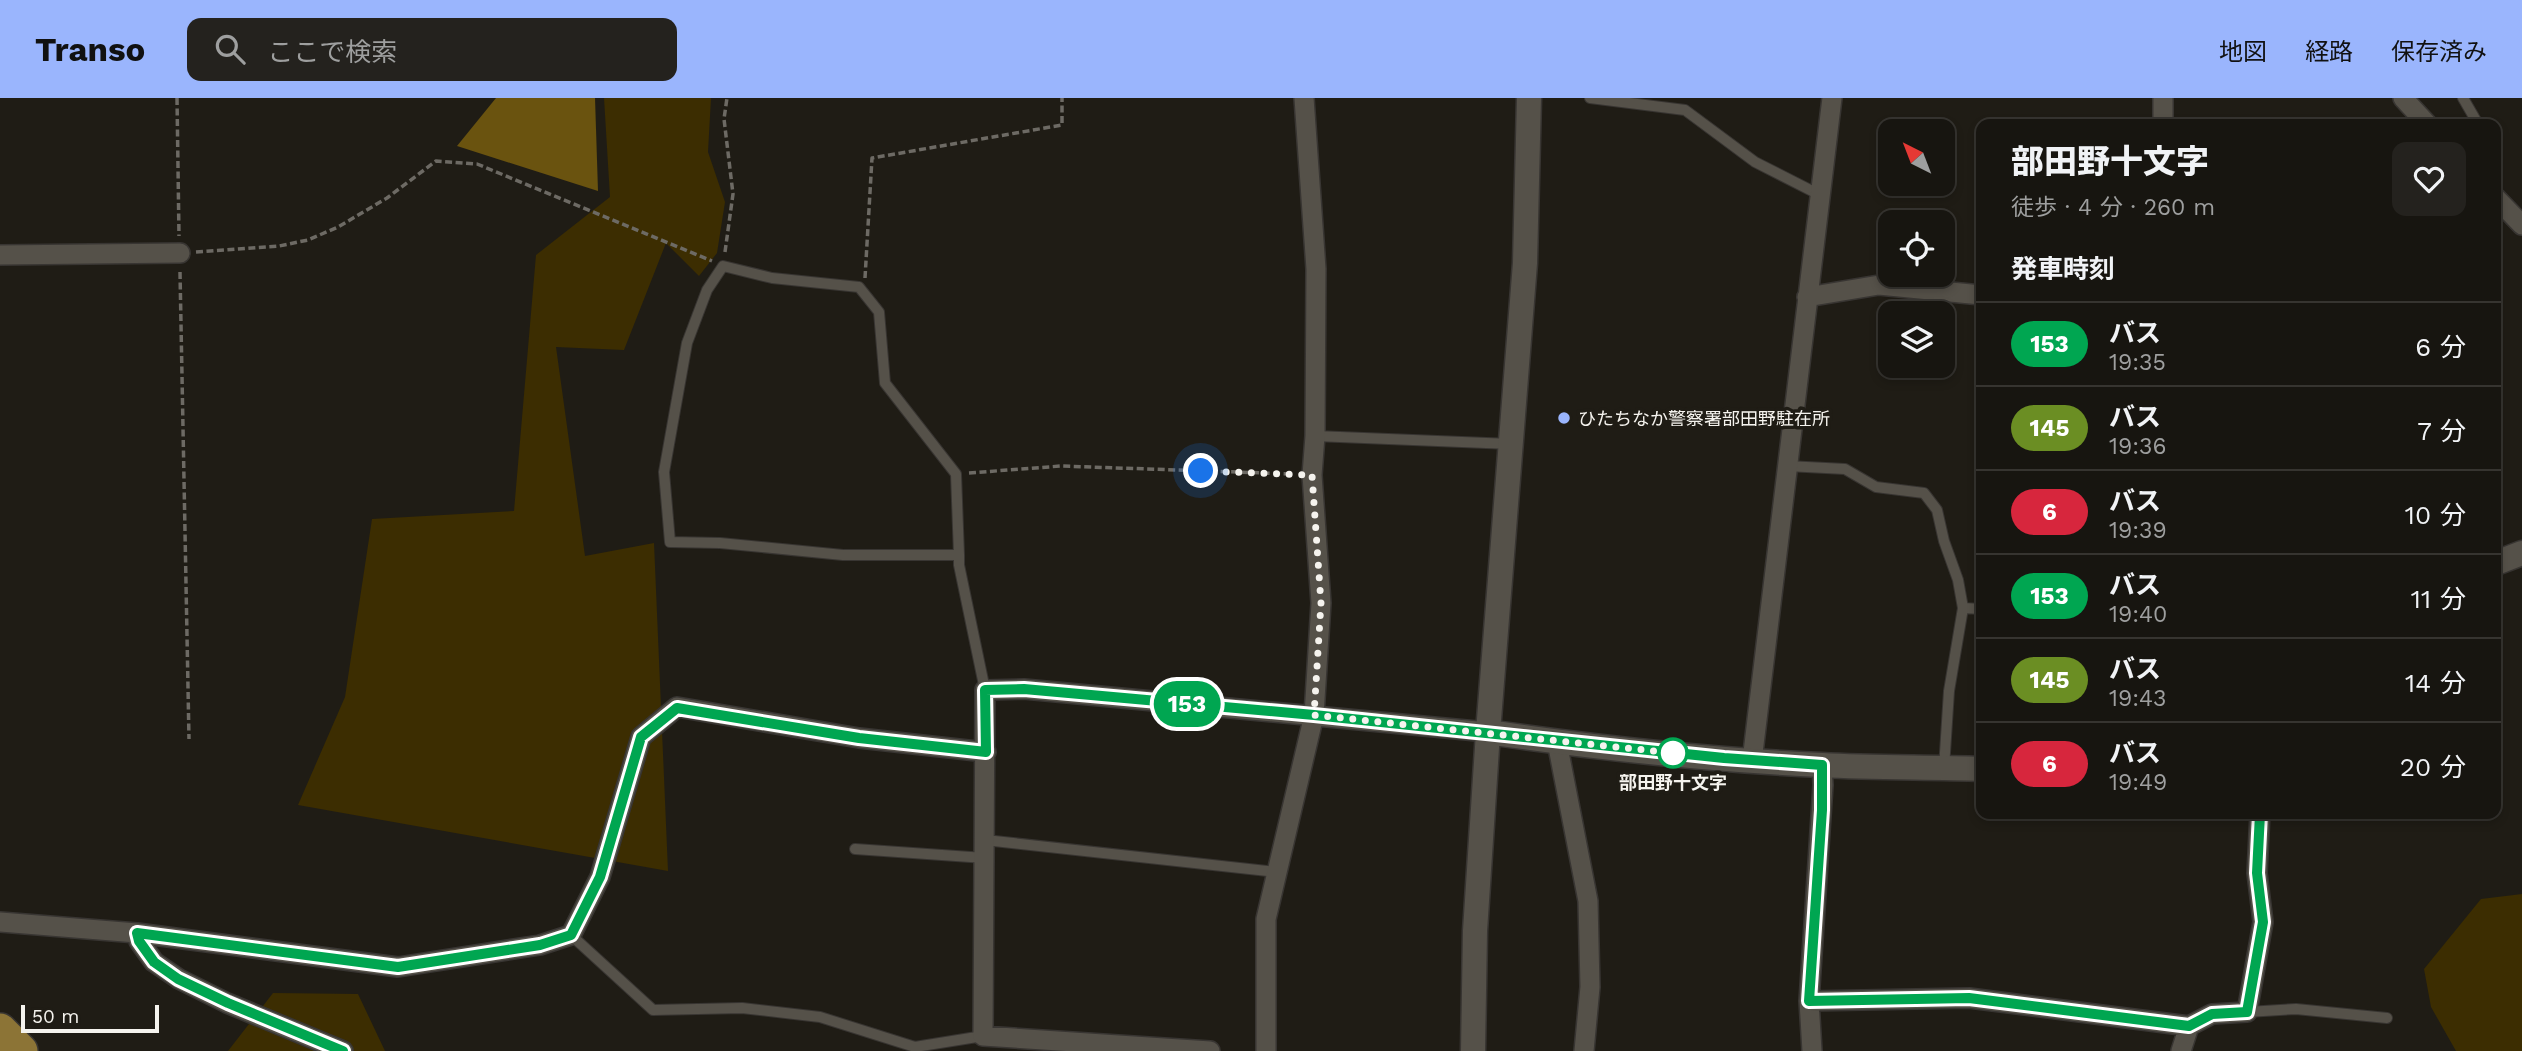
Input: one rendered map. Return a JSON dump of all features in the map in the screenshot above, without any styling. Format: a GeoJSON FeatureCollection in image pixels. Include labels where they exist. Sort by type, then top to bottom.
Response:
{"type":"FeatureCollection","features":[{"type":"Feature","properties":{"kind":"highway"},"geometry":{"type":"LineString","coordinates":[[0,1030],[21,1051]]}},
{"type":"Feature","properties":{"kind":"street"},"geometry":{"type":"LineString","coordinates":[[1266,1051],[1266,919],[1314,715],[1321,603],[1312,475],[1315,436],[1316,269],[1304,98]]}},
{"type":"Feature","properties":{"kind":"street"},"geometry":{"type":"LineString","coordinates":[[1473,1051],[1475,931],[1488,732],[1525,263],[1529,98]]}},
{"type":"Feature","properties":{"kind":"street"},"geometry":{"type":"LineString","coordinates":[[1752,761],[1832,98]]}},
{"type":"Feature","properties":{"kind":"street"},"geometry":{"type":"LineString","coordinates":[[2163,98],[2163,119]]}},
{"type":"Feature","properties":{"kind":"street"},"geometry":{"type":"LineString","coordinates":[[2403,98],[2422,119]]}},
{"type":"Feature","properties":{"kind":"street"},"geometry":{"type":"LineString","coordinates":[[2501,203],[2522,225]]}},
{"type":"Feature","properties":{"kind":"street"},"geometry":{"type":"LineString","coordinates":[[0,255],[180,253]]}},
{"type":"Feature","properties":{"kind":"street"},"geometry":{"type":"LineString","coordinates":[[1807,297],[1880,285],[1976,295]]}},
{"type":"Feature","properties":{"kind":"street"},"geometry":{"type":"LineString","coordinates":[[2501,561],[2522,553]]}},
{"type":"Feature","properties":{"kind":"street"},"geometry":{"type":"LineString","coordinates":[[1210,1051],[983,1036],[985,690],[1024,689],[1314,715],[1752,761],[1976,769]]}},
{"type":"Feature","properties":{"kind":"street"},"geometry":{"type":"LineString","coordinates":[[0,922],[137,933],[398,967],[540,945],[571,935],[600,877],[641,737],[677,708],[859,738],[986,752]]}},
{"type":"Feature","properties":{"kind":"street"},"geometry":{"type":"LineString","coordinates":[[1557,742],[1588,911],[1590,987],[1584,1051]]}},
{"type":"Feature","properties":{"kind":"street"},"geometry":{"type":"LineString","coordinates":[[1812,1051],[1809,1001],[1822,765]]}},
{"type":"Feature","properties":{"kind":"street"},"geometry":{"type":"LineString","coordinates":[[1809,1001],[1969,998],[2189,1026],[2212,1014],[2247,1012],[2263,922],[2257,873],[2260,819]]}},
{"type":"Feature","properties":{"kind":"street"},"geometry":{"type":"LineString","coordinates":[[137,933],[139,941],[154,962],[178,979],[343,1051]]}},
{"type":"Feature","properties":{"kind":"street"},"geometry":{"type":"LineString","coordinates":[[2181,1051],[2189,1026]]}},
{"type":"Feature","properties":{"kind":"lane"},"geometry":{"type":"LineString","coordinates":[[1590,98],[1685,110],[1755,162],[1820,195]]}},
{"type":"Feature","properties":{"kind":"lane"},"geometry":{"type":"LineString","coordinates":[[2463,98],[2475,119]]}},
{"type":"Feature","properties":{"kind":"lane"},"geometry":{"type":"LineString","coordinates":[[959,555],[843,555],[720,543],[670,542],[664,472],[687,343],[707,290],[723,266],[772,278],[859,287],[879,312],[885,383],[956,474],[959,555],[985,690]]}},
{"type":"Feature","properties":{"kind":"lane"},"geometry":{"type":"LineString","coordinates":[[1315,436],[1511,444]]}},
{"type":"Feature","properties":{"kind":"lane"},"geometry":{"type":"LineString","coordinates":[[1787,466],[1845,469],[1876,487],[1924,493],[1937,510],[1944,541],[1958,580],[1963,608],[1949,691],[1944,768]]}},
{"type":"Feature","properties":{"kind":"lane"},"geometry":{"type":"LineString","coordinates":[[1963,608],[1976,609]]}},
{"type":"Feature","properties":{"kind":"lane"},"geometry":{"type":"LineString","coordinates":[[855,849],[985,849],[1276,872]]}},
{"type":"Feature","properties":{"kind":"lane"},"geometry":{"type":"LineString","coordinates":[[571,935],[653,1010],[742,1008],[820,1017],[915,1047],[983,1036]]}},
{"type":"Feature","properties":{"kind":"lane"},"geometry":{"type":"LineString","coordinates":[[2247,1012],[2296,1009],[2387,1018]]}},
{"type":"Feature","properties":{"kind":"path"},"geometry":{"type":"LineString","coordinates":[[177,98],[189,738]]}},
{"type":"Feature","properties":{"kind":"path"},"geometry":{"type":"LineString","coordinates":[[180,253],[279,246],[308,240],[338,227],[387,198],[436,161],[477,164],[723,266],[733,194],[724,119],[727,98]]}},
{"type":"Feature","properties":{"kind":"path"},"geometry":{"type":"LineString","coordinates":[[864,294],[872,158],[1062,125],[1062,98]]}},
{"type":"Feature","properties":{"kind":"path"},"geometry":{"type":"LineString","coordinates":[[956,474],[1061,466],[1312,475]]}},
{"type":"Feature","properties":{"kind":"shaded area"},"geometry":{"type":"Polygon","coordinates":[[[496,98],[595,98],[598,191],[457,146],[496,98]]]}},
{"type":"Feature","properties":{"kind":"shaded area"},"geometry":{"type":"Polygon","coordinates":[[[604,98],[711,98],[708,152],[725,202],[717,253],[699,276],[666,243],[624,350],[556,347],[585,556],[654,543],[668,871],[298,805],[345,697],[372,519],[514,511],[536,255],[610,197],[604,98]]]}},
{"type":"Feature","properties":{"kind":"shaded area"},"geometry":{"type":"Polygon","coordinates":[[[2522,894],[2522,1051],[2456,1051],[2431,1007],[2424,969],[2481,899],[2522,894]]]}},
{"type":"Feature","properties":{"kind":"shaded area"},"geometry":{"type":"Polygon","coordinates":[[[273,993],[358,994],[385,1051],[228,1051],[273,993]]]}},
{"type":"Feature","properties":{"kind":"bus line","name":"153"},"geometry":{"type":"LineString","coordinates":[[343,1051],[178,979],[154,962],[139,941],[137,933],[398,967],[540,945],[571,935],[600,877],[641,737],[677,708],[859,738],[986,752],[985,690],[1024,689],[1488,732],[1557,742],[1752,761],[1822,765],[1822,810],[1809,1001],[1969,998],[2189,1026],[2212,1014],[2247,1012],[2263,922],[2257,873],[2260,819]]}},
{"type":"Feature","properties":{"kind":"place","name":"ひたちなか警察署部田野駐在所"},"geometry":{"type":"Point","coordinates":[1564,418]}},
{"type":"Feature","properties":{"kind":"place","name":"部田野十文字"},"geometry":{"type":"Point","coordinates":[1673,753]}},
{"type":"Feature","properties":{"kind":"route"},"geometry":{"type":"LineString","coordinates":[[1201,471],[1312,475],[1321,603],[1314,715],[1673,753]]}}]}
